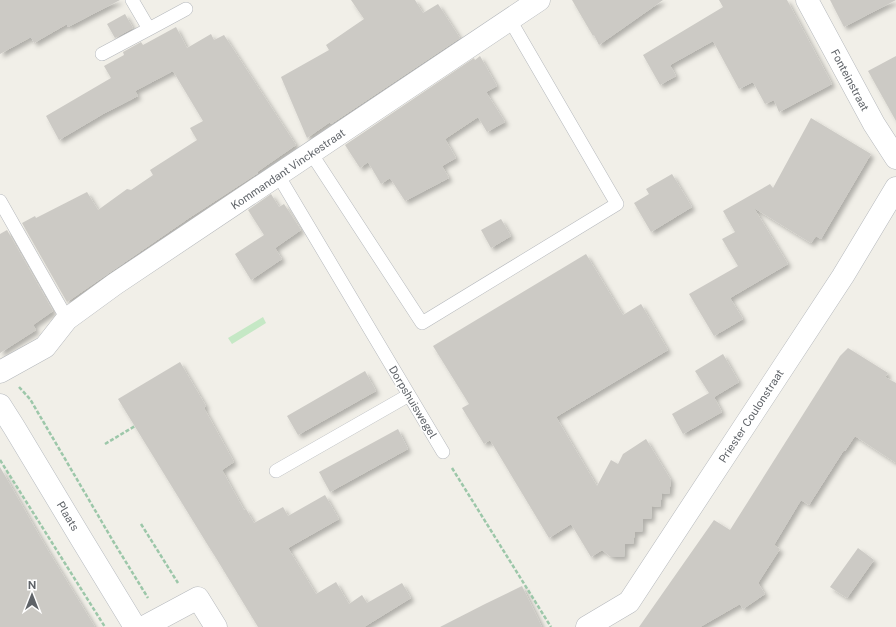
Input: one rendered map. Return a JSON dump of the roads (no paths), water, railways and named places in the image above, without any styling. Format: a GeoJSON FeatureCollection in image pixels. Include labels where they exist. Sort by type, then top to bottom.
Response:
{"type":"FeatureCollection","features":[{"type":"Feature","properties":{"kind":"street","name":"Kommandant Vinckestraat"},"geometry":{"type":"LineString","coordinates":[[7,377],[45,347],[67,319],[115,284],[539,0]]}},
{"type":"Feature","properties":{"kind":"street","name":"Fonteinstraat"},"geometry":{"type":"LineString","coordinates":[[807,0],[874,124],[896,158]]}},
{"type":"Feature","properties":{"kind":"street","name":"Priester Coulonstraat"},"geometry":{"type":"LineString","coordinates":[[587,627],[628,602],[843,276],[896,188]]}},
{"type":"Feature","properties":{"kind":"street","name":"Plaats"},"geometry":{"type":"LineString","coordinates":[[0,405],[135,627]]}},
{"type":"Feature","properties":{"kind":"street"},"geometry":{"type":"LineString","coordinates":[[152,623],[198,598],[216,627]]}},
{"type":"Feature","properties":{"kind":"lane"},"geometry":{"type":"LineString","coordinates":[[132,0],[149,29]]}},
{"type":"Feature","properties":{"kind":"lane"},"geometry":{"type":"LineString","coordinates":[[102,54],[186,9]]}},
{"type":"Feature","properties":{"kind":"lane"},"geometry":{"type":"LineString","coordinates":[[312,153],[422,323],[617,204],[510,20]]}},
{"type":"Feature","properties":{"kind":"lane","name":"Dorpshuiswegel"},"geometry":{"type":"LineString","coordinates":[[278,175],[442,452]]}},
{"type":"Feature","properties":{"kind":"lane"},"geometry":{"type":"LineString","coordinates":[[0,200],[67,319]]}},
{"type":"Feature","properties":{"kind":"lane"},"geometry":{"type":"LineString","coordinates":[[276,471],[409,395]]}}]}
